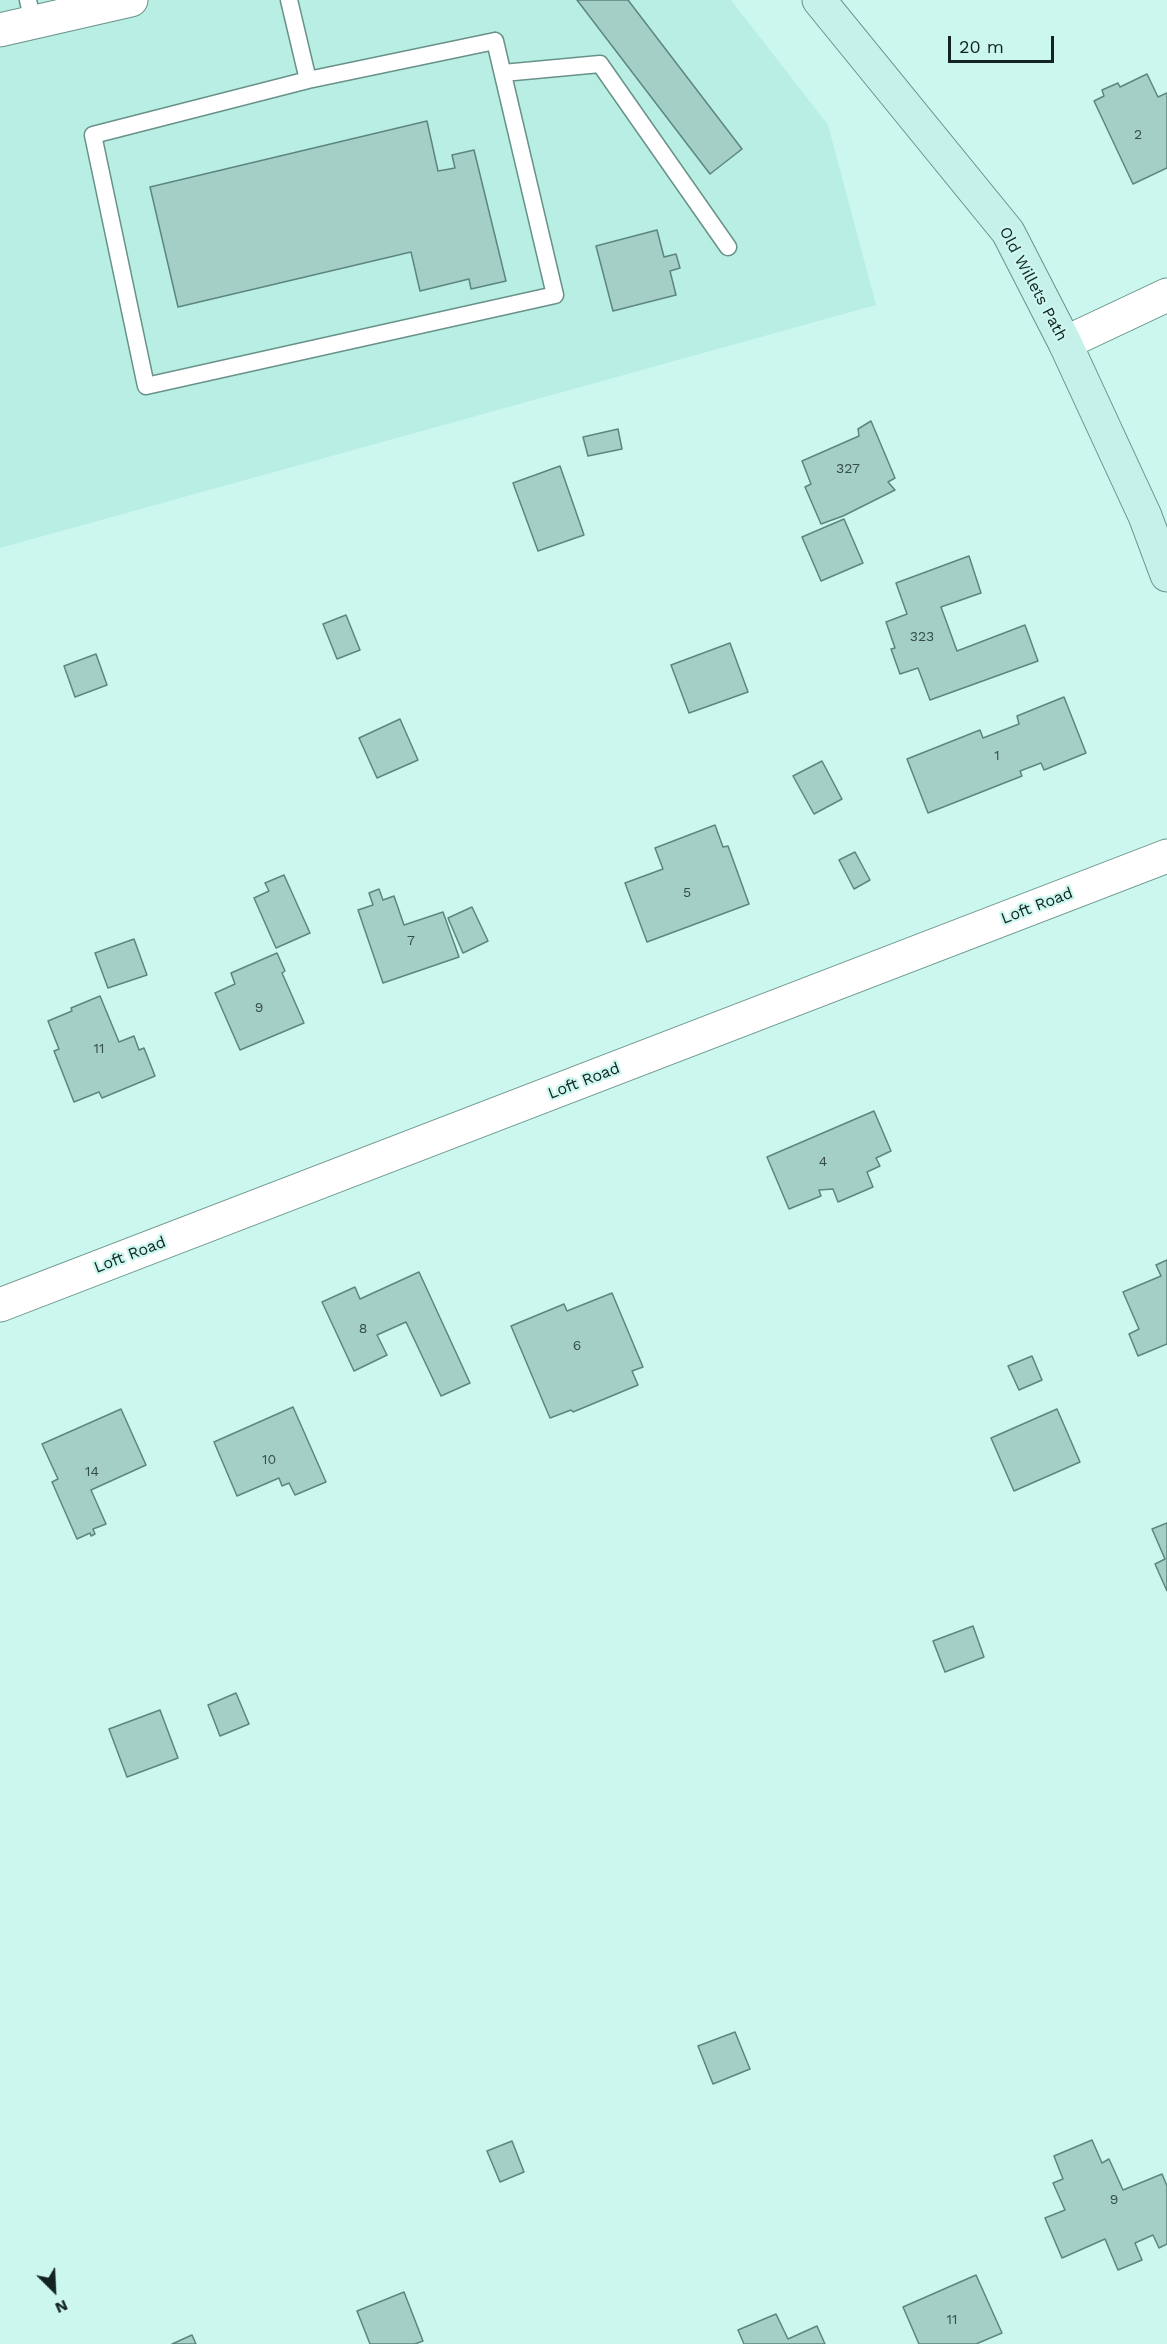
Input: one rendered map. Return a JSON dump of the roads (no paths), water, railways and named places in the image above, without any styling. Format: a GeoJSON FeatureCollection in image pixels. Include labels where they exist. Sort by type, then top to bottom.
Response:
{"type":"FeatureCollection","features":[{"type":"Feature","properties":{"kind":"main road","name":"Old Willets Path"},"geometry":{"type":"LineString","coordinates":[[819,0],[1008,232],[1065,343],[1145,516],[1167,575]]}},
{"type":"Feature","properties":{"kind":"street"},"geometry":{"type":"LineString","coordinates":[[0,30],[30,11],[131,0]]}},
{"type":"Feature","properties":{"kind":"street"},"geometry":{"type":"LineString","coordinates":[[1065,343],[1167,295]]}},
{"type":"Feature","properties":{"kind":"street","name":"Loft Road"},"geometry":{"type":"LineString","coordinates":[[0,1305],[1167,856]]}},
{"type":"Feature","properties":{"kind":"lane"},"geometry":{"type":"LineString","coordinates":[[289,0],[308,80]]}},
{"type":"Feature","properties":{"kind":"lane"},"geometry":{"type":"LineString","coordinates":[[495,41],[555,295],[146,386],[93,135],[308,80],[495,41]]}},
{"type":"Feature","properties":{"kind":"lane"},"geometry":{"type":"LineString","coordinates":[[503,73],[600,64],[728,246]]}}]}
